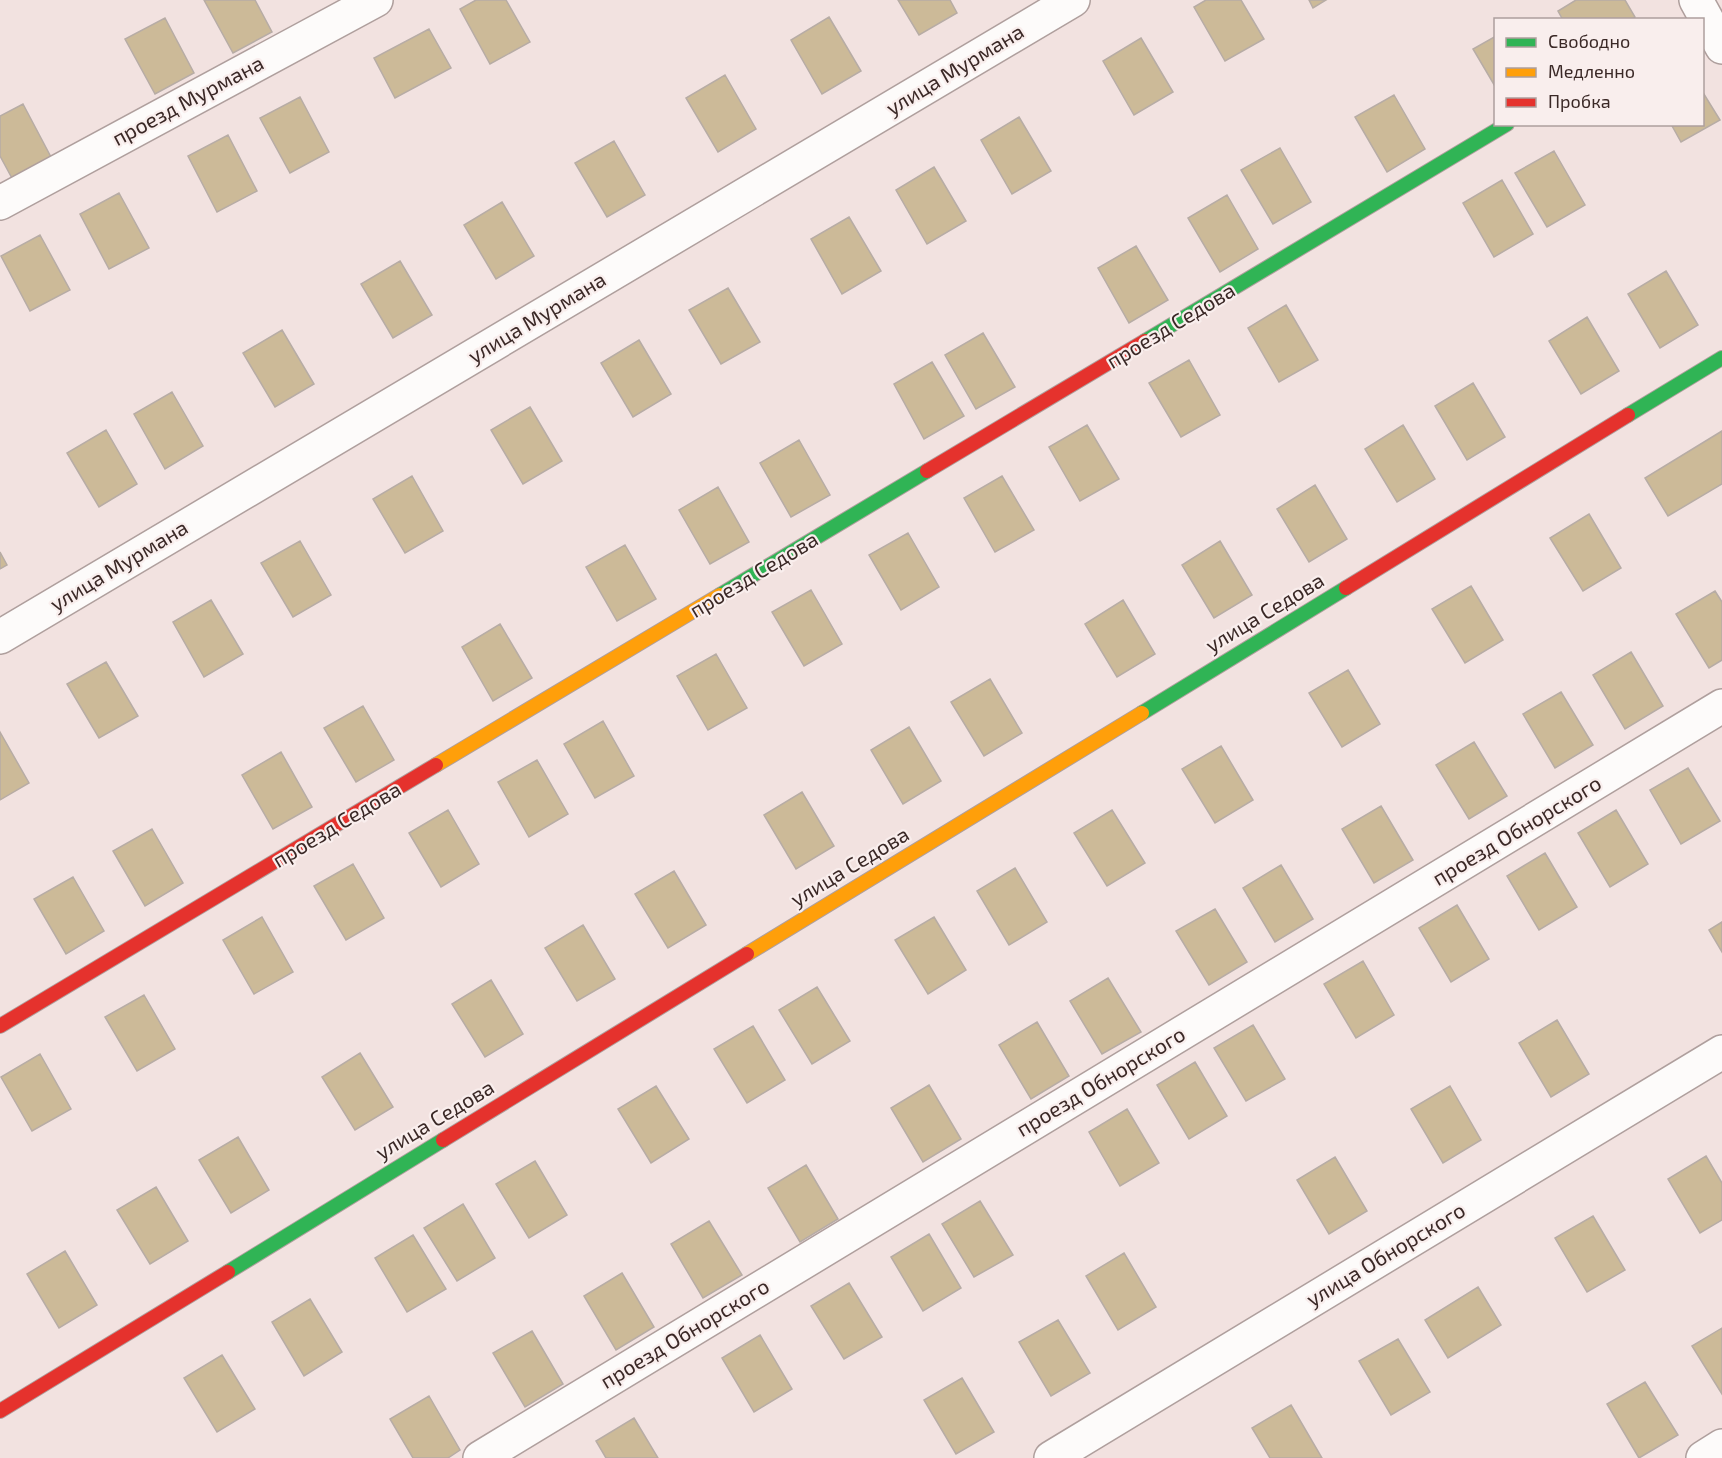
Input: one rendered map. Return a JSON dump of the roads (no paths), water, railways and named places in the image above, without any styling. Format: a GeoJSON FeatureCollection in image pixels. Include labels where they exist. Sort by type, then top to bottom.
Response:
{"type":"FeatureCollection","features":[{"type":"Feature","properties":{"kind":"street","name":"проезд Мурмана"},"geometry":{"type":"LineString","coordinates":[[0,202],[376,0]]}},
{"type":"Feature","properties":{"kind":"street","name":"улица Мурмана"},"geometry":{"type":"LineString","coordinates":[[0,637],[1073,0]]}},
{"type":"Feature","properties":{"kind":"street"},"geometry":{"type":"LineString","coordinates":[[1699,7],[1722,47]]}},
{"type":"Feature","properties":{"kind":"street","name":"проезд Седова"},"geometry":{"type":"LineString","coordinates":[[0,1026],[1504,126]]}},
{"type":"Feature","properties":{"kind":"street","name":"улица Седова"},"geometry":{"type":"LineString","coordinates":[[0,1411],[1722,358]]}},
{"type":"Feature","properties":{"kind":"street","name":"проезд Обнорского"},"geometry":{"type":"LineString","coordinates":[[480,1458],[1722,706]]}},
{"type":"Feature","properties":{"kind":"street","name":"улица Обнорского"},"geometry":{"type":"LineString","coordinates":[[1051,1458],[1722,1052]]}},
{"type":"Feature","properties":{"kind":"street"},"geometry":{"type":"LineString","coordinates":[[1702,1458],[1722,1446]]}}]}
